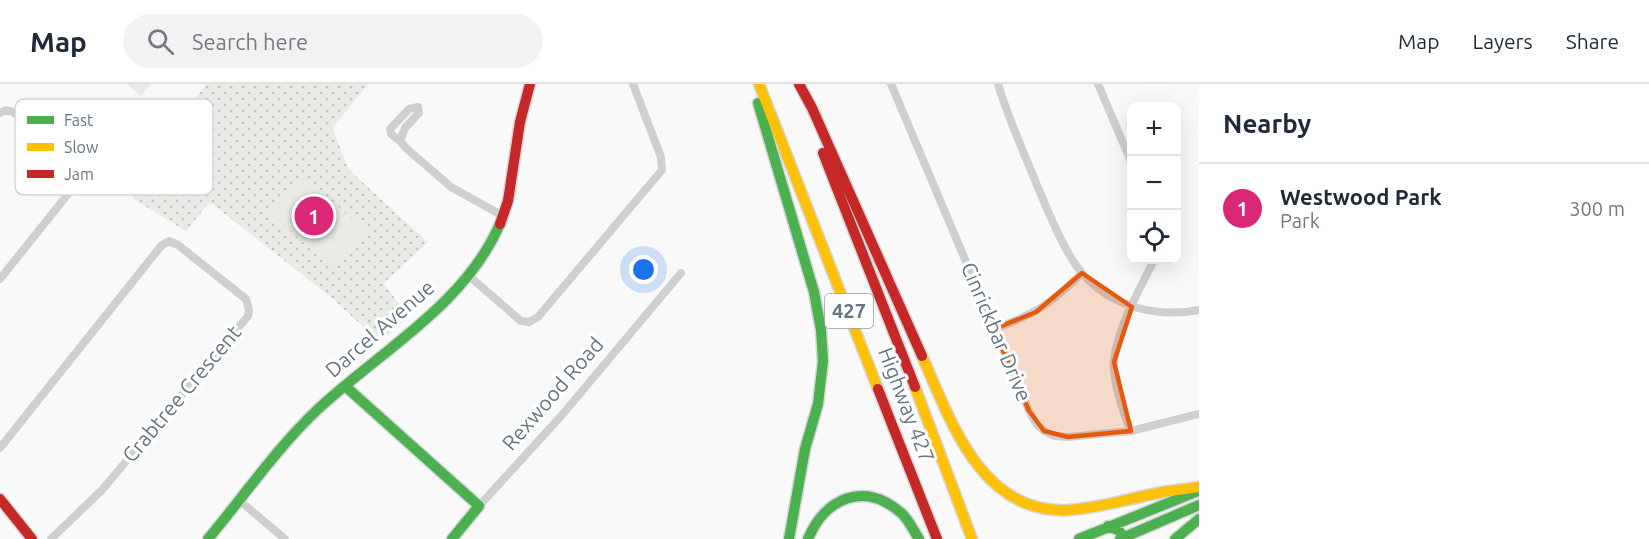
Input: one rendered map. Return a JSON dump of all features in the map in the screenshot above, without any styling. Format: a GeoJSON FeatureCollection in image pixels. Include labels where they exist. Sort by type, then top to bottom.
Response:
{"type":"FeatureCollection","features":[{"type":"Feature","properties":{"kind":"main road","name":"Darcel Avenue"},"geometry":{"type":"LineString","coordinates":[[208,539],[273,458],[316,411],[425,321],[468,275],[495,236],[503,216],[512,181],[518,121],[530,84]]}},
{"type":"Feature","properties":{"kind":"main road"},"geometry":{"type":"LineString","coordinates":[[753,84],[814,292],[821,330],[823,361],[820,395],[805,449],[789,539]]}},
{"type":"Feature","properties":{"kind":"main road","name":"Highway 427"},"geometry":{"type":"LineString","coordinates":[[759,84],[937,539]]}},
{"type":"Feature","properties":{"kind":"main road"},"geometry":{"type":"LineString","coordinates":[[798,84],[817,118],[957,434],[980,469],[1012,497],[1048,510],[1090,509],[1163,492],[1199,489]]}},
{"type":"Feature","properties":{"kind":"main road","name":"Highway 427"},"geometry":{"type":"LineString","coordinates":[[798,84],[972,539]]}},
{"type":"Feature","properties":{"kind":"main road"},"geometry":{"type":"LineString","coordinates":[[345,386],[479,506]]}},
{"type":"Feature","properties":{"kind":"main road"},"geometry":{"type":"LineString","coordinates":[[1079,539],[1199,489]]}},
{"type":"Feature","properties":{"kind":"main road"},"geometry":{"type":"LineString","coordinates":[[808,539],[813,523],[822,513],[834,503],[857,496],[870,496],[893,507],[901,513],[919,539]]}},
{"type":"Feature","properties":{"kind":"main road"},"geometry":{"type":"LineString","coordinates":[[0,499],[32,539]]}},
{"type":"Feature","properties":{"kind":"main road"},"geometry":{"type":"LineString","coordinates":[[1108,526],[1118,530],[1124,538],[1199,505]]}},
{"type":"Feature","properties":{"kind":"main road","name":"Rexwood Road"},"geometry":{"type":"LineString","coordinates":[[452,539],[479,506]]}},
{"type":"Feature","properties":{"kind":"main road"},"geometry":{"type":"LineString","coordinates":[[1175,539],[1199,519]]}},
{"type":"Feature","properties":{"kind":"street"},"geometry":{"type":"LineString","coordinates":[[468,275],[520,321],[530,322],[545,308],[662,170],[662,157],[633,84]]}},
{"type":"Feature","properties":{"kind":"street","name":"Cinrickbar Drive"},"geometry":{"type":"LineString","coordinates":[[891,84],[1029,411],[1037,425],[1054,436],[1068,437],[1131,431],[1199,414]]}},
{"type":"Feature","properties":{"kind":"street"},"geometry":{"type":"LineString","coordinates":[[998,84],[1052,220],[1082,273],[1095,287],[1132,307],[1173,312],[1199,310]]}},
{"type":"Feature","properties":{"kind":"street"},"geometry":{"type":"LineString","coordinates":[[1098,84],[1128,156]]}},
{"type":"Feature","properties":{"kind":"street"},"geometry":{"type":"LineString","coordinates":[[400,141],[405,128],[419,113],[418,106],[412,106],[409,109],[390,129],[391,134],[460,194],[503,216]]}},
{"type":"Feature","properties":{"kind":"street"},"geometry":{"type":"LineString","coordinates":[[0,113],[6,110],[15,114]]}},
{"type":"Feature","properties":{"kind":"street"},"geometry":{"type":"LineString","coordinates":[[0,279],[67,195]]}},
{"type":"Feature","properties":{"kind":"street","name":"Crabtree Crescent"},"geometry":{"type":"LineString","coordinates":[[0,448],[161,246],[169,241],[178,245],[246,299],[248,316],[102,490],[51,539]]}},
{"type":"Feature","properties":{"kind":"street"},"geometry":{"type":"LineString","coordinates":[[1131,431],[1125,419],[1114,362],[1119,338],[1152,264]]}},
{"type":"Feature","properties":{"kind":"street","name":"Rexwood Road"},"geometry":{"type":"LineString","coordinates":[[479,506],[562,415],[681,273]]}},
{"type":"Feature","properties":{"kind":"street"},"geometry":{"type":"LineString","coordinates":[[994,328],[1036,312],[1082,273]]}},
{"type":"Feature","properties":{"kind":"street"},"geometry":{"type":"LineString","coordinates":[[240,501],[285,539]]}},
{"type":"Feature","properties":{"kind":"highlighted area"},"geometry":{"type":"Polygon","coordinates":[[[1082,273],[1132,307],[1114,362],[1131,431],[1068,437],[1044,431],[1029,411],[994,329],[1036,312],[1082,273]]]}},
{"type":"Feature","properties":{"kind":"shaded area"},"geometry":{"type":"Polygon","coordinates":[[[126,84],[151,84],[141,96],[126,84]]]}},
{"type":"Feature","properties":{"kind":"shaded area"},"geometry":{"type":"Polygon","coordinates":[[[207,84],[369,84],[332,128],[349,170],[428,242],[384,283],[408,317],[380,342],[332,298],[210,202],[186,231],[132,198],[133,195],[213,195],[213,99],[195,99],[207,84]]]}},
{"type":"Feature","properties":{"kind":"shaded area"},"geometry":{"type":"Polygon","coordinates":[[[305,176],[366,232],[332,269],[271,213],[305,176]]]}},
{"type":"Feature","properties":{"kind":"traffic: fast"},"geometry":{"type":"LineString","coordinates":[[758,103],[814,292],[821,330],[823,361],[818,404],[805,449],[789,539]]}},
{"type":"Feature","properties":{"kind":"traffic: fast"},"geometry":{"type":"LineString","coordinates":[[208,539],[302,425],[341,388],[419,326],[443,303],[484,253],[500,224]]}},
{"type":"Feature","properties":{"kind":"traffic: fast"},"geometry":{"type":"LineString","coordinates":[[345,386],[479,506],[452,539]]}},
{"type":"Feature","properties":{"kind":"traffic: fast"},"geometry":{"type":"LineString","coordinates":[[1079,539],[1198,491]]}},
{"type":"Feature","properties":{"kind":"traffic: fast"},"geometry":{"type":"LineString","coordinates":[[808,539],[824,513],[847,498],[860,496],[873,497],[900,512],[919,539]]}},
{"type":"Feature","properties":{"kind":"traffic: fast"},"geometry":{"type":"LineString","coordinates":[[1120,539],[1199,505]]}},
{"type":"Feature","properties":{"kind":"traffic: fast"},"geometry":{"type":"LineString","coordinates":[[1175,539],[1199,519]]}},
{"type":"Feature","properties":{"kind":"traffic: fast"},"geometry":{"type":"LineString","coordinates":[[1108,526],[1118,530],[1126,539]]}},
{"type":"Feature","properties":{"kind":"traffic: slow"},"geometry":{"type":"LineString","coordinates":[[759,84],[878,389]]}},
{"type":"Feature","properties":{"kind":"traffic: slow"},"geometry":{"type":"LineString","coordinates":[[922,356],[958,435],[973,459],[991,481],[1013,497],[1039,507],[1069,510],[1199,487]]}},
{"type":"Feature","properties":{"kind":"traffic: slow"},"geometry":{"type":"LineString","coordinates":[[915,387],[972,539]]}},
{"type":"Feature","properties":{"kind":"traffic: jam"},"geometry":{"type":"LineString","coordinates":[[500,224],[508,201],[520,122],[530,84]]}},
{"type":"Feature","properties":{"kind":"traffic: jam"},"geometry":{"type":"LineString","coordinates":[[799,84],[812,108],[922,356]]}},
{"type":"Feature","properties":{"kind":"traffic: jam"},"geometry":{"type":"LineString","coordinates":[[823,153],[915,387]]}},
{"type":"Feature","properties":{"kind":"traffic: jam"},"geometry":{"type":"LineString","coordinates":[[878,389],[937,539]]}},
{"type":"Feature","properties":{"kind":"traffic: jam"},"geometry":{"type":"LineString","coordinates":[[0,499],[32,539]]}},
{"type":"Feature","properties":{"kind":"place","name":"Westwood Park"},"geometry":{"type":"Point","coordinates":[314,216]}}]}
